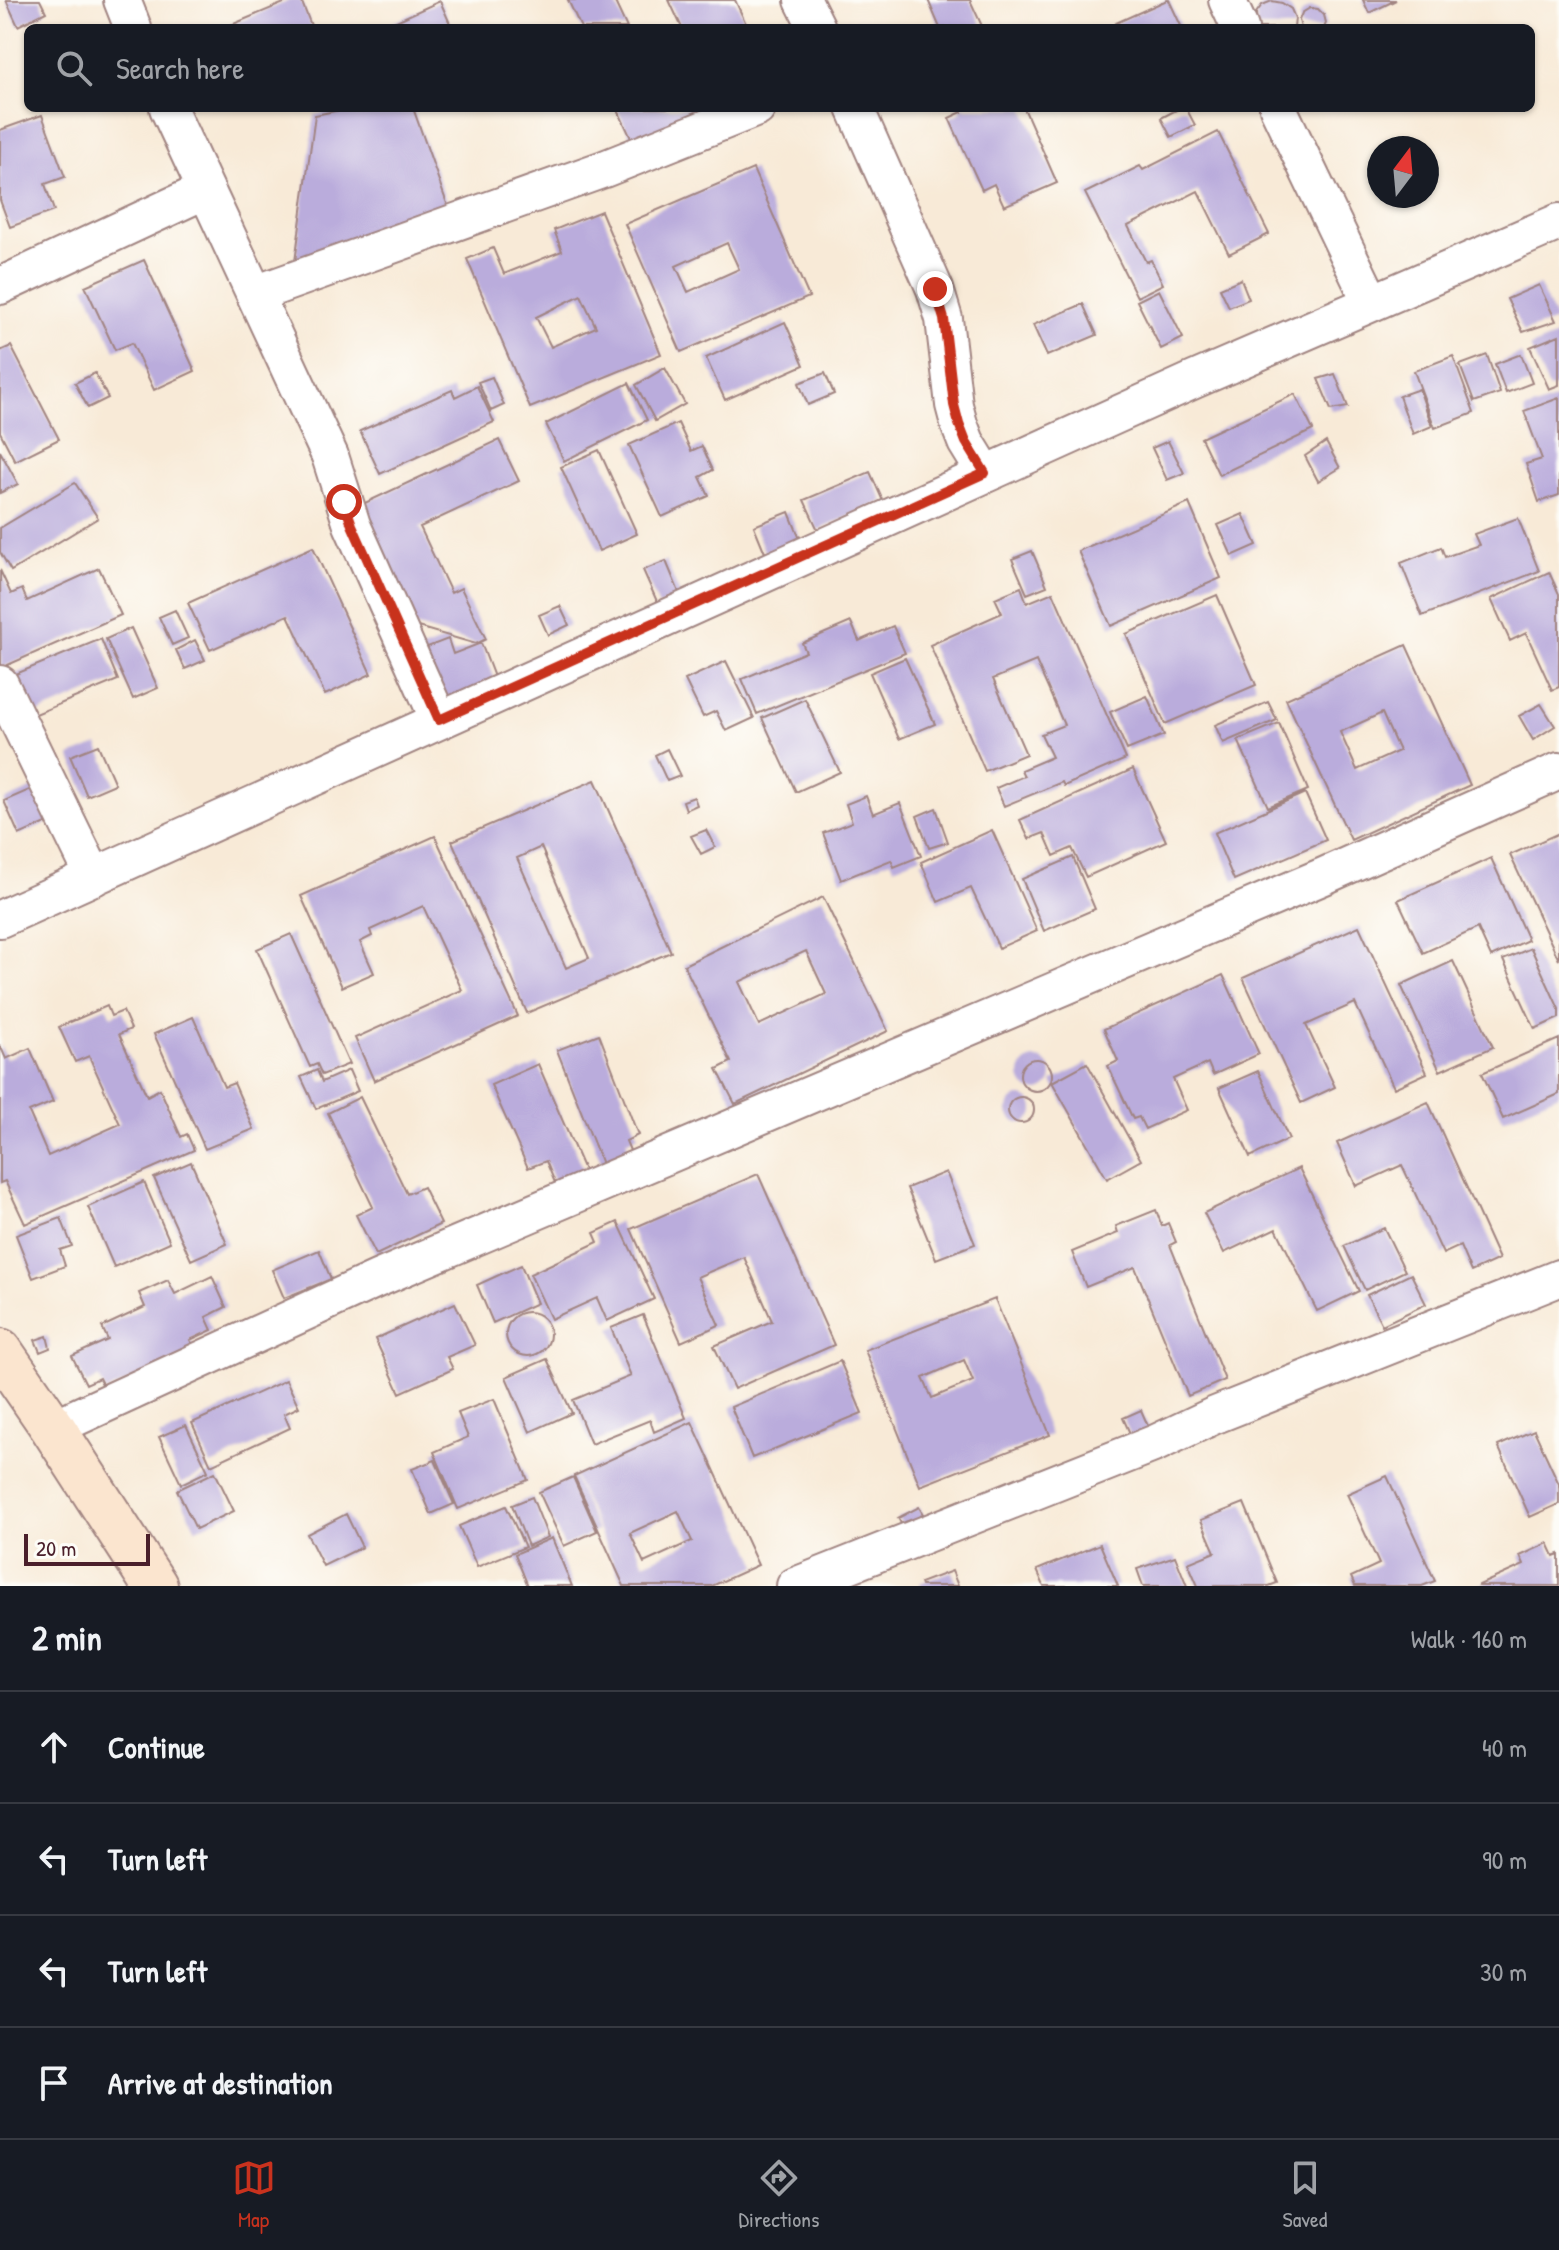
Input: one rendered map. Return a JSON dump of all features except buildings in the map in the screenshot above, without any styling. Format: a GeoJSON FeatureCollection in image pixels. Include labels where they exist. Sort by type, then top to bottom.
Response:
{"type":"FeatureCollection","features":[{"type":"Feature","properties":{"kind":"main road"},"geometry":{"type":"LineString","coordinates":[[0,1351],[155,1586]]}},
{"type":"Feature","properties":{"kind":"street"},"geometry":{"type":"LineString","coordinates":[[122,0],[131,24]]}},
{"type":"Feature","properties":{"kind":"street"},"geometry":{"type":"LineString","coordinates":[[803,0],[815,24]]}},
{"type":"Feature","properties":{"kind":"street"},"geometry":{"type":"LineString","coordinates":[[1227,0],[1238,24]]}},
{"type":"Feature","properties":{"kind":"street"},"geometry":{"type":"LineString","coordinates":[[170,112],[330,456],[352,525],[439,720]]}},
{"type":"Feature","properties":{"kind":"street"},"geometry":{"type":"LineString","coordinates":[[255,294],[604,169],[747,112]]}},
{"type":"Feature","properties":{"kind":"street"},"geometry":{"type":"LineString","coordinates":[[857,112],[935,289],[946,328],[954,405],[959,424],[985,473]]}},
{"type":"Feature","properties":{"kind":"street"},"geometry":{"type":"LineString","coordinates":[[1280,112],[1371,302]]}},
{"type":"Feature","properties":{"kind":"street"},"geometry":{"type":"LineString","coordinates":[[0,286],[206,190]]}},
{"type":"Feature","properties":{"kind":"street"},"geometry":{"type":"LineString","coordinates":[[0,919],[985,473],[1559,222]]}},
{"type":"Feature","properties":{"kind":"street"},"geometry":{"type":"LineString","coordinates":[[0,684],[94,877]]}},
{"type":"Feature","properties":{"kind":"street"},"geometry":{"type":"LineString","coordinates":[[53,1428],[377,1279],[1280,895],[1559,771]]}},
{"type":"Feature","properties":{"kind":"street"},"geometry":{"type":"LineString","coordinates":[[795,1586],[1559,1278]]}},
{"type":"Feature","properties":{"kind":"route"},"geometry":{"type":"LineString","coordinates":[[344,502],[439,720],[985,473],[959,424],[944,319],[935,289]]}}]}
